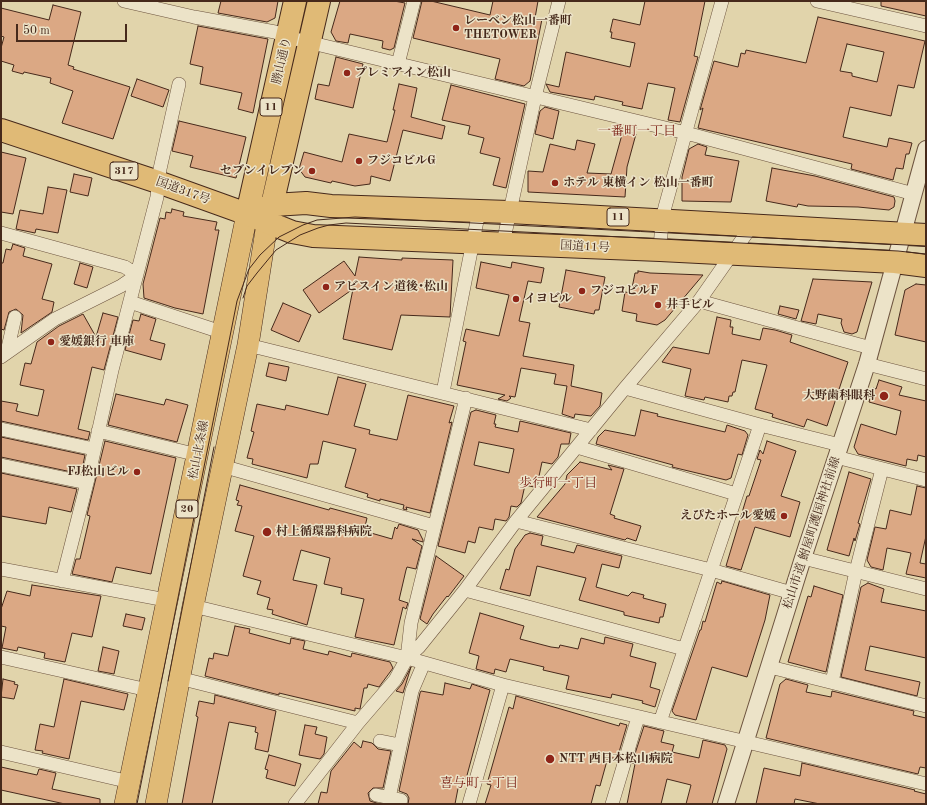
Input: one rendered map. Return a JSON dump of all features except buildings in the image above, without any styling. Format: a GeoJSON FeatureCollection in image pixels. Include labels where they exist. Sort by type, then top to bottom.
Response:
{"type":"FeatureCollection","features":[{"type":"Feature","properties":{"kind":"highway","name":"勝山通り"},"geometry":{"type":"LineString","coordinates":[[247,214],[295,1]]}},
{"type":"Feature","properties":{"kind":"highway","name":"勝山通り"},"geometry":{"type":"LineString","coordinates":[[270,214],[319,1]]}},
{"type":"Feature","properties":{"kind":"highway","name":"国道317号"},"geometry":{"type":"LineString","coordinates":[[1,130],[158,182],[247,214]]}},
{"type":"Feature","properties":{"kind":"highway","name":"11"},"geometry":{"type":"LineString","coordinates":[[270,214],[306,203],[331,206],[509,212],[754,224],[904,232],[926,235]]}},
{"type":"Feature","properties":{"kind":"highway"},"geometry":{"type":"LineString","coordinates":[[247,214],[270,214]]}},
{"type":"Feature","properties":{"kind":"highway","name":"国道11号"},"geometry":{"type":"LineString","coordinates":[[270,214],[292,232],[313,236],[660,250],[895,262],[926,266]]}},
{"type":"Feature","properties":{"kind":"main road","name":"松山北条線"},"geometry":{"type":"LineString","coordinates":[[125,804],[166,600],[186,517],[221,332],[247,214]]}},
{"type":"Feature","properties":{"kind":"main road","name":"20"},"geometry":{"type":"LineString","coordinates":[[156,804],[193,606],[248,345],[270,214]]}},
{"type":"Feature","properties":{"kind":"street"},"geometry":{"type":"LineString","coordinates":[[124,1],[163,6],[275,32],[287,37],[686,133],[914,194]]}},
{"type":"Feature","properties":{"kind":"street"},"geometry":{"type":"LineString","coordinates":[[398,64],[414,1]]}},
{"type":"Feature","properties":{"kind":"street"},"geometry":{"type":"LineString","coordinates":[[502,243],[535,97],[559,1]]}},
{"type":"Feature","properties":{"kind":"street"},"geometry":{"type":"LineString","coordinates":[[660,250],[662,220],[722,1]]}},
{"type":"Feature","properties":{"kind":"street"},"geometry":{"type":"LineString","coordinates":[[817,1],[926,26]]}},
{"type":"Feature","properties":{"kind":"street"},"geometry":{"type":"LineString","coordinates":[[62,580],[87,483],[112,370],[157,197],[158,182],[179,84]]}},
{"type":"Feature","properties":{"kind":"street","name":"松山市道 鮒屋町護国神社前線"},"geometry":{"type":"LineString","coordinates":[[726,804],[803,558],[867,364],[926,149]]}},
{"type":"Feature","properties":{"kind":"street"},"geometry":{"type":"LineString","coordinates":[[443,392],[479,211]]}},
{"type":"Feature","properties":{"kind":"street"},"geometry":{"type":"LineString","coordinates":[[295,804],[358,723],[395,680],[407,658],[420,647],[516,522],[625,388],[699,301],[754,224]]}},
{"type":"Feature","properties":{"kind":"street"},"geometry":{"type":"LineString","coordinates":[[1,233],[124,267],[137,275]]}},
{"type":"Feature","properties":{"kind":"street"},"geometry":{"type":"LineString","coordinates":[[4,354],[55,319],[121,286],[137,275]]}},
{"type":"Feature","properties":{"kind":"street"},"geometry":{"type":"LineString","coordinates":[[699,301],[871,348]]}},
{"type":"Feature","properties":{"kind":"street"},"geometry":{"type":"LineString","coordinates":[[130,302],[221,332]]}},
{"type":"Feature","properties":{"kind":"street"},"geometry":{"type":"LineString","coordinates":[[4,354],[15,317]]}},
{"type":"Feature","properties":{"kind":"street"},"geometry":{"type":"LineString","coordinates":[[248,345],[443,392],[591,430]]}},
{"type":"Feature","properties":{"kind":"street"},"geometry":{"type":"LineString","coordinates":[[867,364],[926,379]]}},
{"type":"Feature","properties":{"kind":"street"},"geometry":{"type":"LineString","coordinates":[[625,388],[760,425],[838,451],[882,469],[926,480]]}},
{"type":"Feature","properties":{"kind":"street"},"geometry":{"type":"LineString","coordinates":[[407,658],[411,623],[466,398]]}},
{"type":"Feature","properties":{"kind":"street"},"geometry":{"type":"LineString","coordinates":[[660,722],[760,425]]}},
{"type":"Feature","properties":{"kind":"street"},"geometry":{"type":"LineString","coordinates":[[1,429],[94,449]]}},
{"type":"Feature","properties":{"kind":"street"},"geometry":{"type":"LineString","coordinates":[[98,431],[198,455]]}},
{"type":"Feature","properties":{"kind":"street"},"geometry":{"type":"LineString","coordinates":[[577,447],[736,494]]}},
{"type":"Feature","properties":{"kind":"street"},"geometry":{"type":"LineString","coordinates":[[1,465],[87,483]]}},
{"type":"Feature","properties":{"kind":"street"},"geometry":{"type":"LineString","coordinates":[[222,466],[434,526]]}},
{"type":"Feature","properties":{"kind":"street"},"geometry":{"type":"LineString","coordinates":[[832,682],[856,572],[882,469]]}},
{"type":"Feature","properties":{"kind":"street"},"geometry":{"type":"LineString","coordinates":[[516,522],[711,570],[792,594]]}},
{"type":"Feature","properties":{"kind":"street"},"geometry":{"type":"LineString","coordinates":[[803,558],[926,589]]}},
{"type":"Feature","properties":{"kind":"street"},"geometry":{"type":"LineString","coordinates":[[1,569],[166,600]]}},
{"type":"Feature","properties":{"kind":"street"},"geometry":{"type":"LineString","coordinates":[[465,590],[684,649]]}},
{"type":"Feature","properties":{"kind":"street"},"geometry":{"type":"LineString","coordinates":[[193,606],[407,658],[503,685],[926,784]]}},
{"type":"Feature","properties":{"kind":"street"},"geometry":{"type":"LineString","coordinates":[[1,657],[148,690]]}},
{"type":"Feature","properties":{"kind":"street"},"geometry":{"type":"LineString","coordinates":[[388,797],[412,692],[424,663]]}},
{"type":"Feature","properties":{"kind":"street"},"geometry":{"type":"LineString","coordinates":[[770,667],[926,706]]}},
{"type":"Feature","properties":{"kind":"street"},"geometry":{"type":"LineString","coordinates":[[179,678],[358,723]]}},
{"type":"Feature","properties":{"kind":"street"},"geometry":{"type":"LineString","coordinates":[[469,804],[503,685]]}},
{"type":"Feature","properties":{"kind":"street"},"geometry":{"type":"LineString","coordinates":[[612,804],[638,717]]}},
{"type":"Feature","properties":{"kind":"street"},"geometry":{"type":"LineString","coordinates":[[380,742],[400,745]]}},
{"type":"Feature","properties":{"kind":"street"},"geometry":{"type":"LineString","coordinates":[[1,752],[130,782]]}},
{"type":"Feature","properties":{"kind":"tram line"},"geometry":{"type":"LineString","coordinates":[[137,804],[237,301],[249,269],[260,255],[279,237],[317,220],[355,217],[926,246]]}},
{"type":"Feature","properties":{"kind":"tram line"},"geometry":{"type":"LineString","coordinates":[[243,298],[247,286],[276,250],[300,235],[318,228],[346,223],[898,251],[926,254]]}},
{"type":"Feature","properties":{"kind":"tram line"},"geometry":{"type":"LineString","coordinates":[[168,681],[214,447]]}},
{"type":"Feature","properties":{"kind":"place","name":"レーベン松山一番町 THETOWER"},"geometry":{"type":"Point","coordinates":[456,28]}},
{"type":"Feature","properties":{"kind":"place","name":"プレミアイン松山"},"geometry":{"type":"Point","coordinates":[347,73]}},
{"type":"Feature","properties":{"kind":"place","name":"フジコビルG"},"geometry":{"type":"Point","coordinates":[359,161]}},
{"type":"Feature","properties":{"kind":"place","name":"セブンイレブン"},"geometry":{"type":"Point","coordinates":[312,171]}},
{"type":"Feature","properties":{"kind":"place","name":"ホテル 東横イン 松山一番町"},"geometry":{"type":"Point","coordinates":[555,183]}},
{"type":"Feature","properties":{"kind":"place","name":"アビスイン道後･松山"},"geometry":{"type":"Point","coordinates":[326,287]}},
{"type":"Feature","properties":{"kind":"place","name":"フジコビルF"},"geometry":{"type":"Point","coordinates":[582,291]}},
{"type":"Feature","properties":{"kind":"place","name":"イヨビル"},"geometry":{"type":"Point","coordinates":[516,299]}},
{"type":"Feature","properties":{"kind":"place","name":"井手ビル"},"geometry":{"type":"Point","coordinates":[658,305]}},
{"type":"Feature","properties":{"kind":"place","name":"愛媛銀行 車庫"},"geometry":{"type":"Point","coordinates":[51,342]}},
{"type":"Feature","properties":{"kind":"place","name":"大野歯科眼科"},"geometry":{"type":"Point","coordinates":[884,396]}},
{"type":"Feature","properties":{"kind":"place","name":"FJ松山ビル"},"geometry":{"type":"Point","coordinates":[137,472]}},
{"type":"Feature","properties":{"kind":"place","name":"えぴたホール愛媛"},"geometry":{"type":"Point","coordinates":[784,516]}},
{"type":"Feature","properties":{"kind":"place","name":"村上循環器科病院"},"geometry":{"type":"Point","coordinates":[267,532]}},
{"type":"Feature","properties":{"kind":"place","name":"NTT 西日本松山病院"},"geometry":{"type":"Point","coordinates":[550,759]}},
{"type":"Feature","properties":{"kind":"district","name":"一番町一丁目"},"geometry":{"type":"Point","coordinates":[637,132]}},
{"type":"Feature","properties":{"kind":"district","name":"歩行町一丁目"},"geometry":{"type":"Point","coordinates":[558,484]}},
{"type":"Feature","properties":{"kind":"district","name":"喜与町一丁目"},"geometry":{"type":"Point","coordinates":[479,784]}}]}
